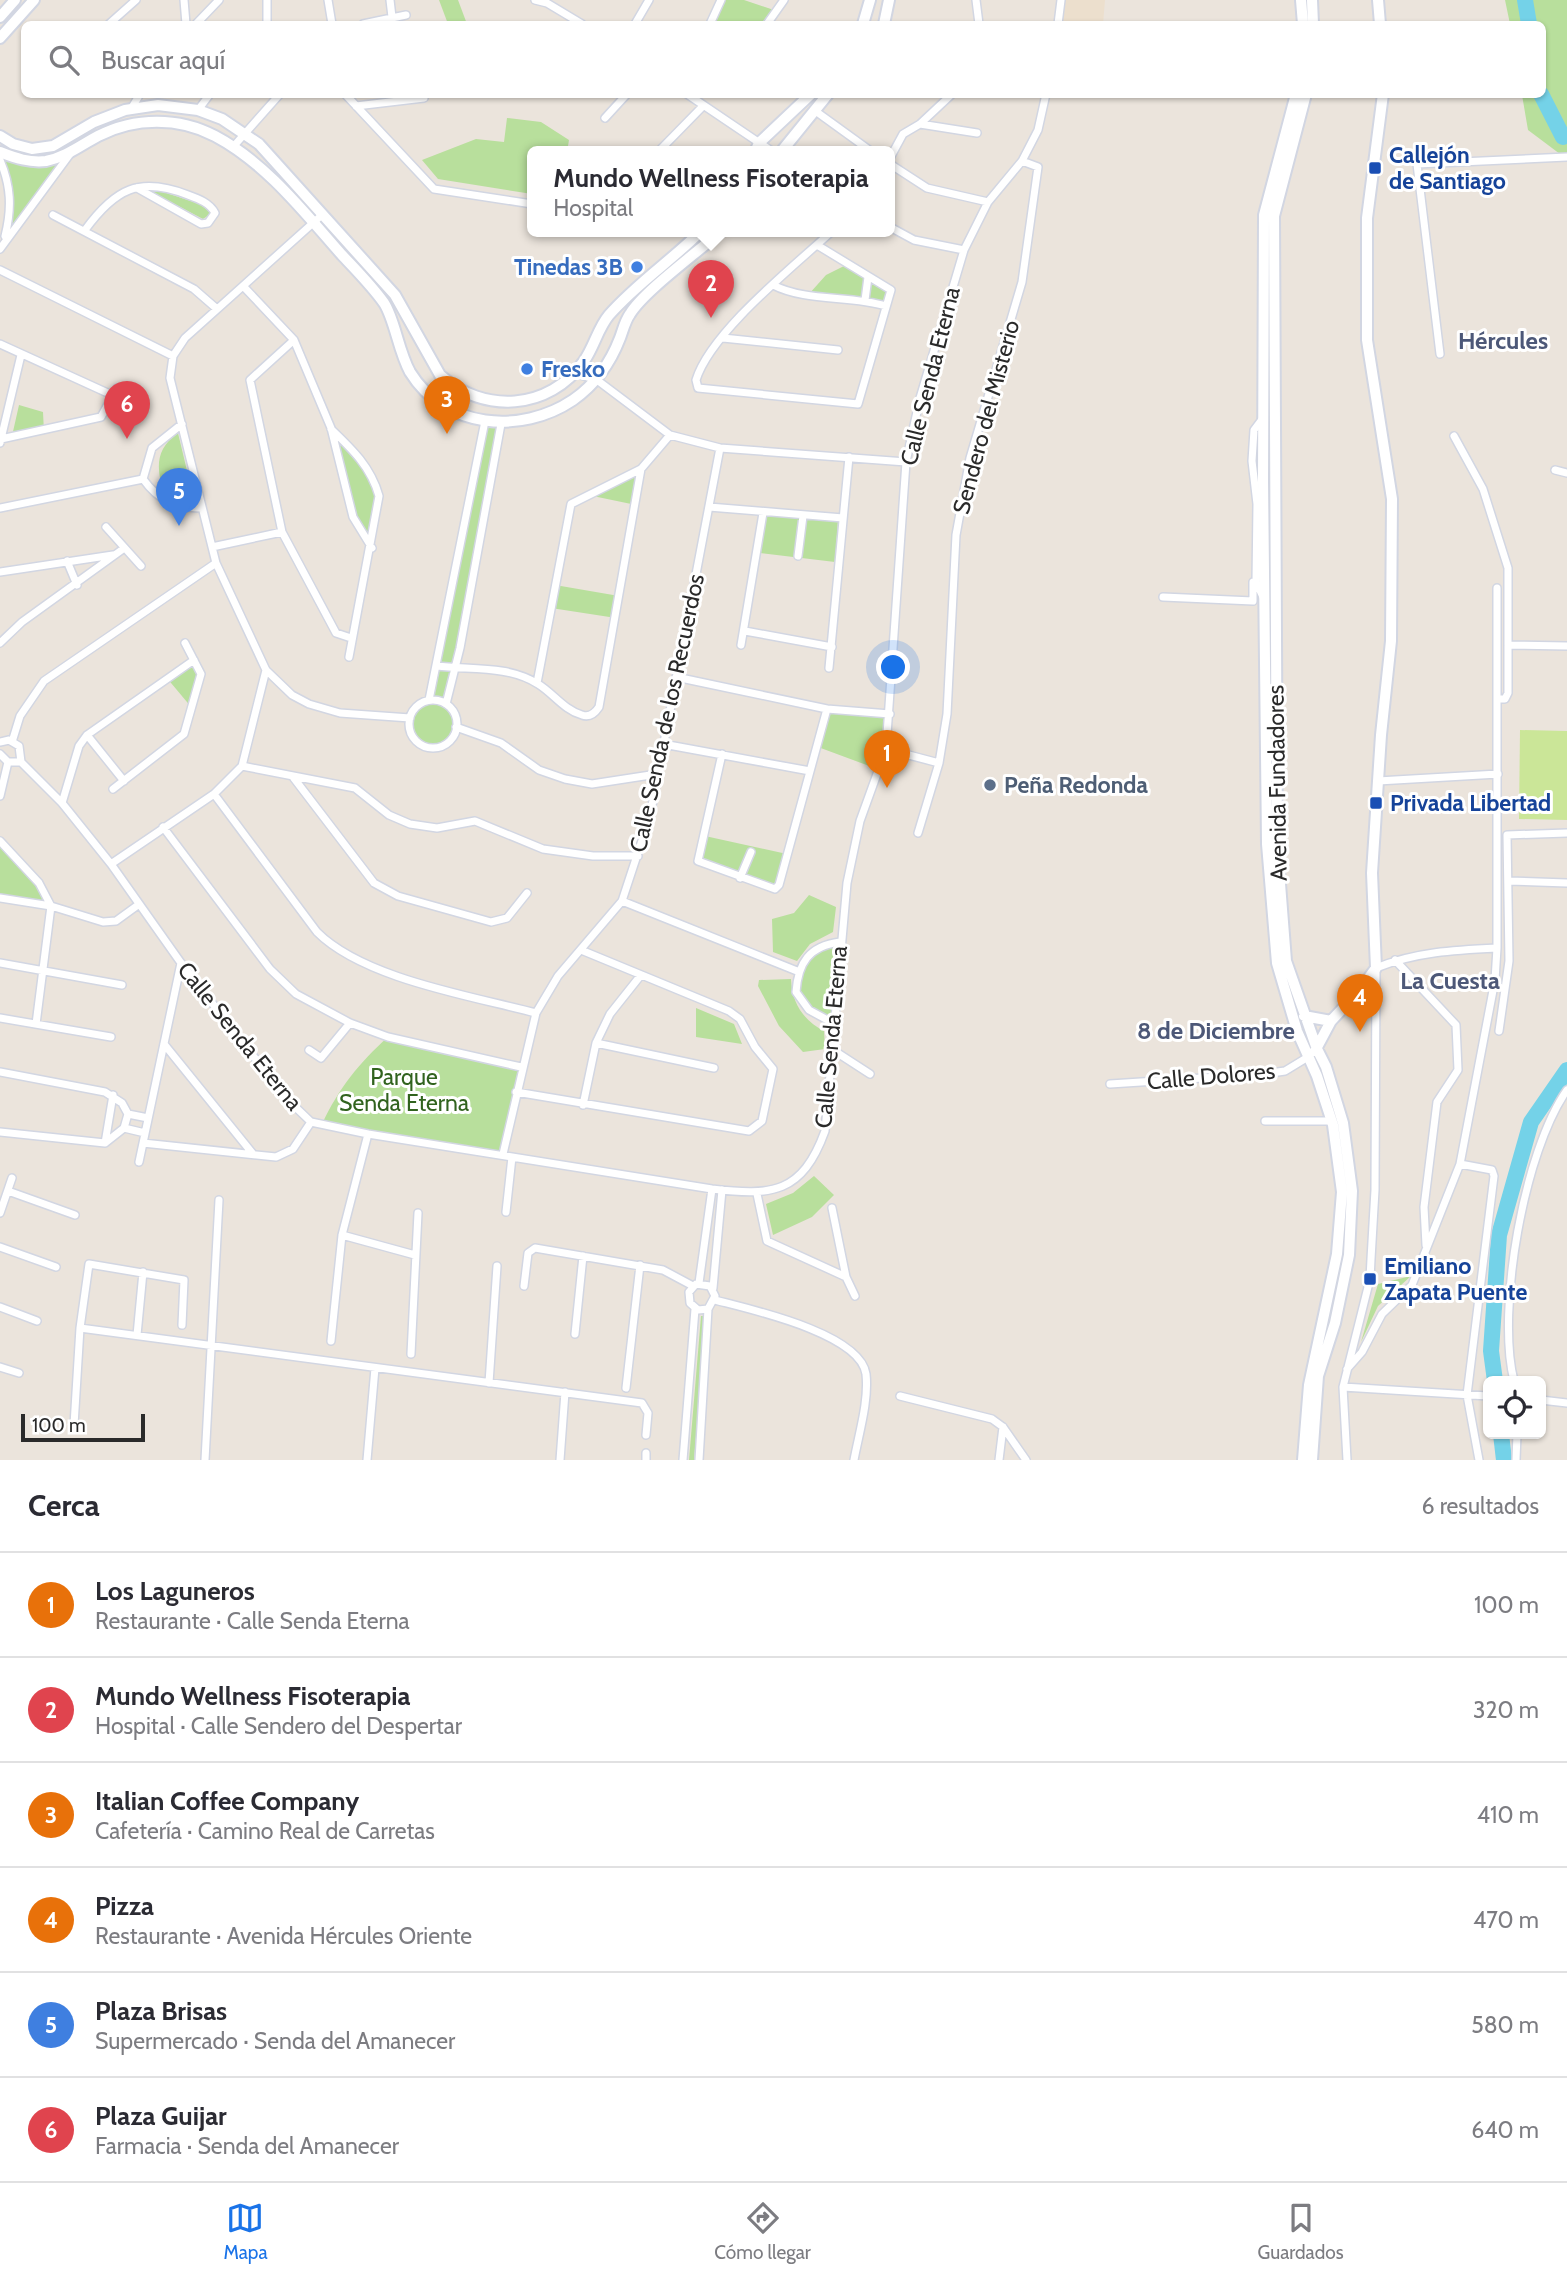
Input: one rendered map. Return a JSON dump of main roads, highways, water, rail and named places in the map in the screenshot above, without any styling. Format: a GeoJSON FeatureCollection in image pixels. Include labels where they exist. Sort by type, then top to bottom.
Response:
{"type":"FeatureCollection","features":[{"type":"Feature","properties":{"kind":"waterway"},"geometry":{"type":"LineString","coordinates":[[1525,0],[1528,21]]}},
{"type":"Feature","properties":{"kind":"waterway"},"geometry":{"type":"LineString","coordinates":[[1543,98],[1563,137]]}},
{"type":"Feature","properties":{"kind":"waterway"},"geometry":{"type":"LineString","coordinates":[[1494,1376],[1491,1351],[1499,1235],[1531,1122],[1567,1070]]}},
{"type":"Feature","properties":{"kind":"waterway"},"geometry":{"type":"LineString","coordinates":[[1502,1439],[1504,1460]]}},
{"type":"Feature","properties":{"kind":"place","name":"Callejón de Santiago"},"geometry":{"type":"Point","coordinates":[1375,168]}},
{"type":"Feature","properties":{"kind":"place","name":"Tinedas 3B"},"geometry":{"type":"Point","coordinates":[637,267]}},
{"type":"Feature","properties":{"kind":"place","name":"Mundo Wellness Fisoterapia"},"geometry":{"type":"Point","coordinates":[711,318]}},
{"type":"Feature","properties":{"kind":"place","name":"Fresko"},"geometry":{"type":"Point","coordinates":[527,369]}},
{"type":"Feature","properties":{"kind":"place","name":"Italian Coffee Company"},"geometry":{"type":"Point","coordinates":[447,434]}},
{"type":"Feature","properties":{"kind":"place","name":"Plaza Guijar"},"geometry":{"type":"Point","coordinates":[127,439]}},
{"type":"Feature","properties":{"kind":"place","name":"Plaza Brisas"},"geometry":{"type":"Point","coordinates":[179,526]}},
{"type":"Feature","properties":{"kind":"place","name":"Peña Redonda"},"geometry":{"type":"Point","coordinates":[990,785]}},
{"type":"Feature","properties":{"kind":"place","name":"Los Laguneros"},"geometry":{"type":"Point","coordinates":[887,788]}},
{"type":"Feature","properties":{"kind":"place","name":"Privada Libertad"},"geometry":{"type":"Point","coordinates":[1376,803]}},
{"type":"Feature","properties":{"kind":"place","name":"Pizza"},"geometry":{"type":"Point","coordinates":[1360,1032]}},
{"type":"Feature","properties":{"kind":"place","name":"Emiliano Zapata Puente"},"geometry":{"type":"Point","coordinates":[1370,1279]}},
{"type":"Feature","properties":{"kind":"district","name":"Hércules"},"geometry":{"type":"Point","coordinates":[1503,341]}},
{"type":"Feature","properties":{"kind":"district","name":"La Cuesta"},"geometry":{"type":"Point","coordinates":[1450,981]}},
{"type":"Feature","properties":{"kind":"district","name":"8 de Diciembre"},"geometry":{"type":"Point","coordinates":[1216,1031]}},
{"type":"Feature","properties":{"kind":"park label","name":"Parque Senda Eterna"},"geometry":{"type":"Point","coordinates":[404,1090]}}]}
